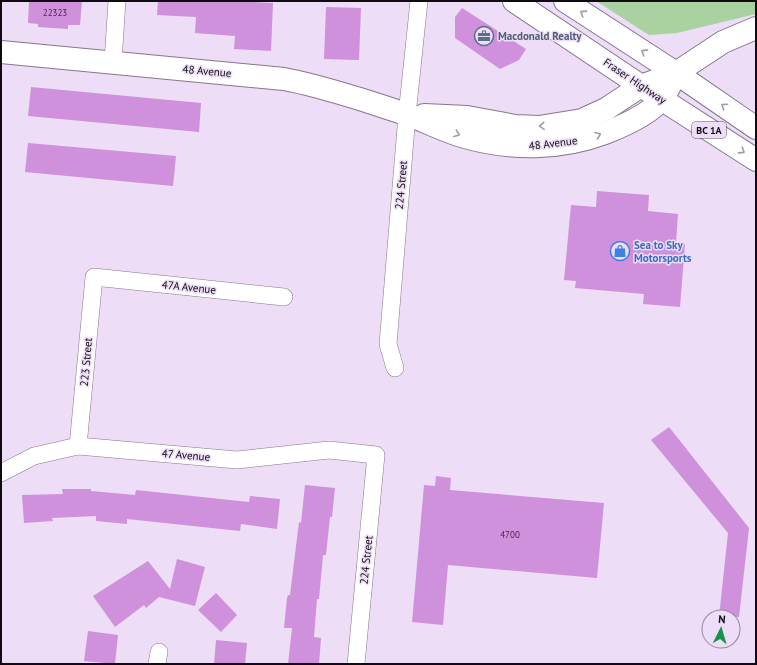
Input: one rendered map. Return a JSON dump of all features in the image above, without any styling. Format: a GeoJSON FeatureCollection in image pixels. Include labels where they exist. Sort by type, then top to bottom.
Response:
{"type":"FeatureCollection","features":[{"type":"Feature","properties":{"kind":"main road","name":"Fraser Highway"},"geometry":{"type":"LineString","coordinates":[[514,1],[662,100],[756,160]]}},
{"type":"Feature","properties":{"kind":"main road","name":"BC 1A"},"geometry":{"type":"LineString","coordinates":[[565,1],[676,73],[756,128]]}},
{"type":"Feature","properties":{"kind":"main road","name":"48 Avenue"},"geometry":{"type":"LineString","coordinates":[[407,115],[467,117],[515,126],[539,127],[582,120],[600,112],[641,86],[676,73],[723,42],[756,28]]}},
{"type":"Feature","properties":{"kind":"main road","name":"48 Avenue"},"geometry":{"type":"LineString","coordinates":[[1,52],[284,79],[318,86],[407,115],[464,137],[520,147],[542,147],[592,138],[620,127],[646,113],[662,100],[676,73]]}},
{"type":"Feature","properties":{"kind":"street"},"geometry":{"type":"LineString","coordinates":[[113,62],[117,1]]}},
{"type":"Feature","properties":{"kind":"street","name":"224 Street"},"geometry":{"type":"LineString","coordinates":[[395,368],[388,344],[407,115],[419,1]]}},
{"type":"Feature","properties":{"kind":"street","name":"47A Avenue"},"geometry":{"type":"LineString","coordinates":[[94,278],[284,297]]}},
{"type":"Feature","properties":{"kind":"street","name":"223 Street"},"geometry":{"type":"LineString","coordinates":[[78,446],[94,278]]}},
{"type":"Feature","properties":{"kind":"street","name":"47 Avenue"},"geometry":{"type":"LineString","coordinates":[[1,473],[34,456],[78,446],[237,460],[329,450],[376,455]]}},
{"type":"Feature","properties":{"kind":"street","name":"224 Street"},"geometry":{"type":"LineString","coordinates":[[356,664],[376,455]]}},
{"type":"Feature","properties":{"kind":"green space"},"geometry":{"type":"Polygon","coordinates":[[[596,1],[756,1],[756,14],[677,33],[649,35],[596,1]]]}},
{"type":"Feature","properties":{"kind":"building"},"geometry":{"type":"Polygon","coordinates":[[[29,1],[82,1],[80,25],[68,25],[68,29],[38,27],[38,24],[28,23],[29,1]]]}},
{"type":"Feature","properties":{"kind":"building"},"geometry":{"type":"Polygon","coordinates":[[[158,1],[237,1],[273,3],[271,51],[234,49],[235,36],[195,33],[196,17],[157,15],[158,1]]]}},
{"type":"Feature","properties":{"kind":"building"},"geometry":{"type":"Polygon","coordinates":[[[326,7],[361,8],[359,60],[324,59],[326,7]]]}},
{"type":"Feature","properties":{"kind":"building"},"geometry":{"type":"Polygon","coordinates":[[[462,8],[526,49],[519,60],[500,69],[455,38],[455,17],[462,8]]]}},
{"type":"Feature","properties":{"kind":"building"},"geometry":{"type":"Polygon","coordinates":[[[31,87],[201,103],[199,132],[28,116],[31,87]]]}},
{"type":"Feature","properties":{"kind":"building"},"geometry":{"type":"Polygon","coordinates":[[[28,143],[176,156],[173,186],[25,172],[28,143]]]}},
{"type":"Feature","properties":{"kind":"building"},"geometry":{"type":"Polygon","coordinates":[[[597,191],[649,195],[648,211],[678,214],[676,243],[685,244],[680,307],[643,304],[644,294],[575,288],[576,281],[564,280],[571,205],[596,207],[597,191]]]}},
{"type":"Feature","properties":{"kind":"building"},"geometry":{"type":"Polygon","coordinates":[[[669,427],[749,528],[740,609],[720,609],[728,533],[651,440],[669,427]]]}},
{"type":"Feature","properties":{"kind":"building"},"geometry":{"type":"Polygon","coordinates":[[[436,476],[451,478],[450,490],[604,503],[597,578],[448,565],[443,625],[412,622],[424,485],[435,486],[436,476]]]}},
{"type":"Feature","properties":{"kind":"building"},"geometry":{"type":"Polygon","coordinates":[[[305,485],[335,488],[326,555],[323,555],[319,599],[317,599],[314,637],[321,638],[319,664],[288,664],[292,628],[284,628],[287,598],[288,595],[290,595],[299,522],[301,523],[305,485]]]}},
{"type":"Feature","properties":{"kind":"building"},"geometry":{"type":"Polygon","coordinates":[[[62,489],[91,489],[91,491],[135,495],[136,490],[249,502],[250,496],[280,499],[277,529],[241,524],[240,531],[127,519],[127,524],[96,521],[96,516],[52,518],[53,521],[24,523],[22,495],[63,494],[62,489]]]}},
{"type":"Feature","properties":{"kind":"building"},"geometry":{"type":"Polygon","coordinates":[[[177,559],[205,567],[195,606],[159,597],[146,608],[144,605],[115,627],[93,596],[148,561],[170,589],[177,559]]]}},
{"type":"Feature","properties":{"kind":"building"},"geometry":{"type":"Polygon","coordinates":[[[216,593],[237,615],[221,632],[198,610],[216,593]]]}},
{"type":"Feature","properties":{"kind":"building"},"geometry":{"type":"Polygon","coordinates":[[[88,631],[118,635],[115,664],[84,661],[88,631]]]}},
{"type":"Feature","properties":{"kind":"building"},"geometry":{"type":"Polygon","coordinates":[[[216,640],[247,643],[245,664],[214,664],[216,640]]]}},
{"type":"Feature","properties":{"kind":"place","name":"Macdonald Realty"},"geometry":{"type":"Point","coordinates":[484,36]}},
{"type":"Feature","properties":{"kind":"place","name":"Sea to Sky Motorsports"},"geometry":{"type":"Point","coordinates":[620,251]}}]}
